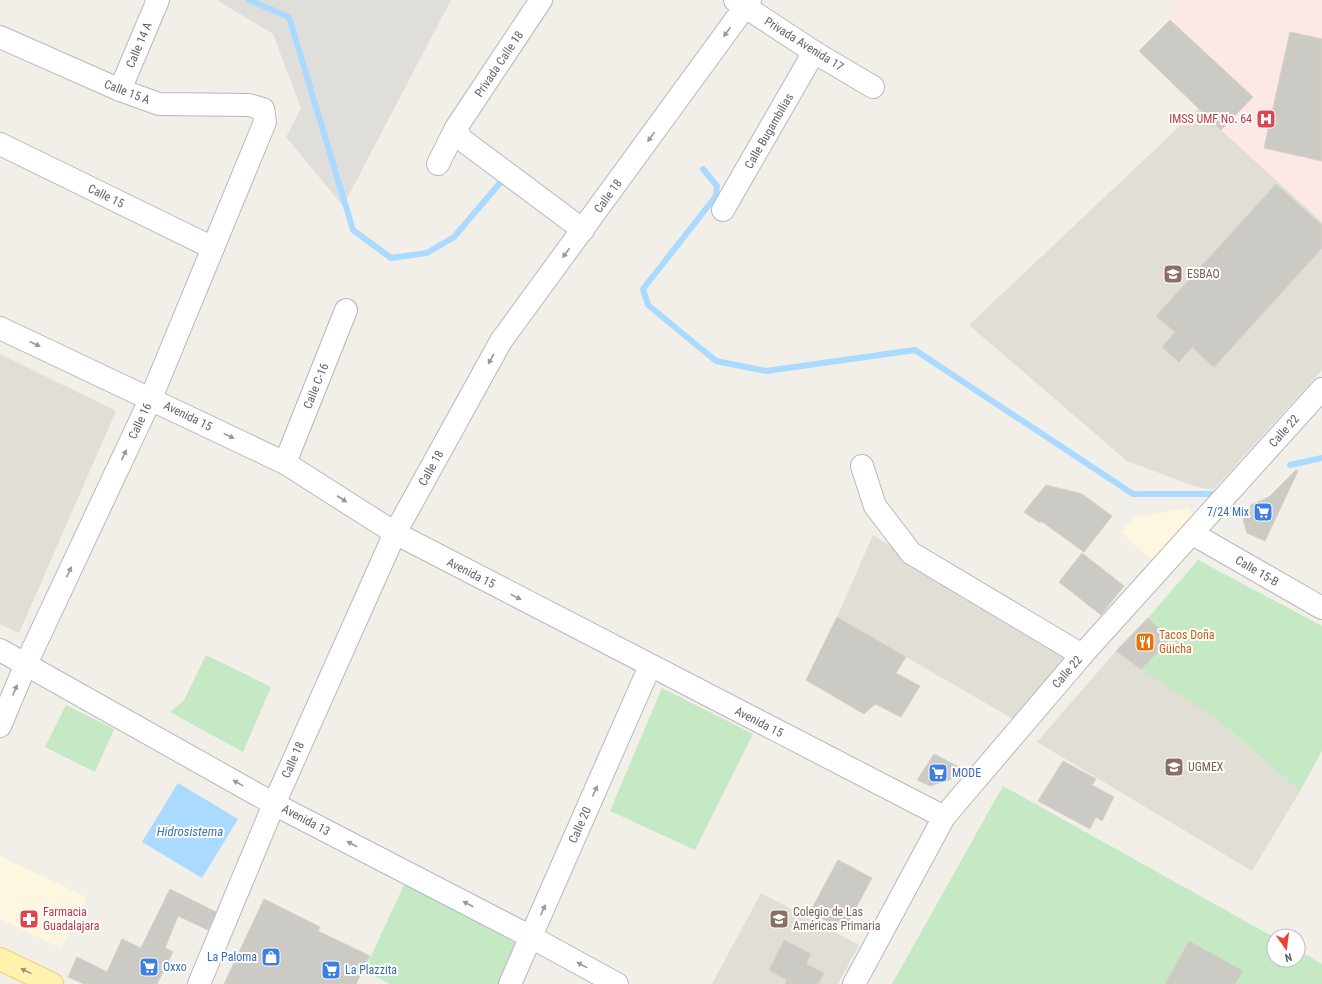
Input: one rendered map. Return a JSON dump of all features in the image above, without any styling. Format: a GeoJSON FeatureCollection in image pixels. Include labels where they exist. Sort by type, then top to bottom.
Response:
{"type":"FeatureCollection","features":[{"type":"Feature","properties":{"kind":"main road"},"geometry":{"type":"LineString","coordinates":[[0,959],[52,984]]}},
{"type":"Feature","properties":{"kind":"street","name":"Calle 14 A"},"geometry":{"type":"LineString","coordinates":[[120,90],[158,0]]}},
{"type":"Feature","properties":{"kind":"street","name":"Privada Calle 18"},"geometry":{"type":"LineString","coordinates":[[438,164],[456,128],[541,0]]}},
{"type":"Feature","properties":{"kind":"street","name":"Privada Avenida 17"},"geometry":{"type":"LineString","coordinates":[[743,2],[814,52],[873,87]]}},
{"type":"Feature","properties":{"kind":"street","name":"Calle 18"},"geometry":{"type":"LineString","coordinates":[[199,984],[274,804],[395,534],[501,341],[583,230],[743,2]]}},
{"type":"Feature","properties":{"kind":"street","name":"Calle 15 A"},"geometry":{"type":"LineString","coordinates":[[0,37],[120,90],[159,104],[249,105],[263,109]]}},
{"type":"Feature","properties":{"kind":"street","name":"Calle Bugambilias"},"geometry":{"type":"LineString","coordinates":[[723,210],[814,52]]}},
{"type":"Feature","properties":{"kind":"street","name":"Calle 16"},"geometry":{"type":"LineString","coordinates":[[0,726],[26,664],[151,398],[265,122],[263,109]]}},
{"type":"Feature","properties":{"kind":"street"},"geometry":{"type":"LineString","coordinates":[[456,128],[461,139],[583,230]]}},
{"type":"Feature","properties":{"kind":"street","name":"Calle 15"},"geometry":{"type":"LineString","coordinates":[[0,144],[213,248]]}},
{"type":"Feature","properties":{"kind":"street","name":"Calle C-16"},"geometry":{"type":"LineString","coordinates":[[285,463],[346,310]]}},
{"type":"Feature","properties":{"kind":"street","name":"Avenida 15"},"geometry":{"type":"LineString","coordinates":[[0,328],[151,398],[285,463],[395,534],[944,817]]}},
{"type":"Feature","properties":{"kind":"street","name":"Calle 22"},"geometry":{"type":"LineString","coordinates":[[854,984],[944,817],[1082,654],[1319,397]]}},
{"type":"Feature","properties":{"kind":"street"},"geometry":{"type":"LineString","coordinates":[[862,466],[875,506],[912,553],[1082,654]]}},
{"type":"Feature","properties":{"kind":"street","name":"Calle 15-B"},"geometry":{"type":"LineString","coordinates":[[1193,534],[1322,608]]}},
{"type":"Feature","properties":{"kind":"street","name":"Avenida 13"},"geometry":{"type":"LineString","coordinates":[[0,650],[274,804],[531,937],[617,984]]}},
{"type":"Feature","properties":{"kind":"street","name":"Calle 20"},"geometry":{"type":"LineString","coordinates":[[510,984],[650,666]]}},
{"type":"Feature","properties":{"kind":"shaded area"},"geometry":{"type":"Polygon","coordinates":[[[217,0],[451,0],[343,206],[286,137],[301,108],[273,34],[217,0]]]}},
{"type":"Feature","properties":{"kind":"shaded area","name":"IMSS UMF No. 64"},"geometry":{"type":"Polygon","coordinates":[[[1178,0],[1322,0],[1322,222],[1221,130],[1139,51],[1170,20],[1178,0]]]}},
{"type":"Feature","properties":{"kind":"shaded area","name":"ESBAO"},"geometry":{"type":"Polygon","coordinates":[[[1199,108],[1322,222],[1322,370],[1213,490],[1194,486],[1127,461],[969,325],[1199,108]]]}},
{"type":"Feature","properties":{"kind":"shaded area"},"geometry":{"type":"Polygon","coordinates":[[[0,354],[116,411],[19,633],[0,624],[0,354]]]}},
{"type":"Feature","properties":{"kind":"shaded area"},"geometry":{"type":"Polygon","coordinates":[[[1188,508],[1195,515],[1153,561],[1121,532],[1134,518],[1188,508]]]}},
{"type":"Feature","properties":{"kind":"shaded area"},"geometry":{"type":"Polygon","coordinates":[[[873,535],[1066,657],[1013,719],[837,617],[873,535]]]}},
{"type":"Feature","properties":{"kind":"shaded area","name":"UGMEX"},"geometry":{"type":"Polygon","coordinates":[[[1116,651],[1218,720],[1300,791],[1252,871],[1037,742],[1116,651]]]}},
{"type":"Feature","properties":{"kind":"shaded area"},"geometry":{"type":"Polygon","coordinates":[[[0,856],[87,898],[61,948],[0,919],[0,856]]]}},
{"type":"Feature","properties":{"kind":"shaded area","name":"Colegio de Las Américas Primaria"},"geometry":{"type":"Polygon","coordinates":[[[761,893],[859,945],[838,984],[712,984],[761,893]]]}},
{"type":"Feature","properties":{"kind":"green space"},"geometry":{"type":"Polygon","coordinates":[[[1198,560],[1322,626],[1322,751],[1300,791],[1218,720],[1141,669],[1170,640],[1148,618],[1198,560]]]}},
{"type":"Feature","properties":{"kind":"green space"},"geometry":{"type":"Polygon","coordinates":[[[206,655],[271,687],[243,752],[170,712],[184,700],[206,655]]]}},
{"type":"Feature","properties":{"kind":"green space"},"geometry":{"type":"Polygon","coordinates":[[[662,688],[753,734],[695,850],[610,811],[662,688]]]}},
{"type":"Feature","properties":{"kind":"green space"},"geometry":{"type":"Polygon","coordinates":[[[66,705],[114,729],[95,772],[45,747],[66,705]]]}},
{"type":"Feature","properties":{"kind":"green space"},"geometry":{"type":"Polygon","coordinates":[[[1003,786],[1266,933],[1266,968],[1306,968],[1306,955],[1322,964],[1322,984],[892,984],[1003,786]]]}},
{"type":"Feature","properties":{"kind":"green space"},"geometry":{"type":"Polygon","coordinates":[[[405,883],[516,943],[498,984],[390,984],[364,971],[405,883]]]}},
{"type":"Feature","properties":{"kind":"water","name":"Hidrosistema"},"geometry":{"type":"Polygon","coordinates":[[[178,783],[238,819],[202,878],[142,842],[178,783]]]}},
{"type":"Feature","properties":{"kind":"building"},"geometry":{"type":"Polygon","coordinates":[[[1170,20],[1253,97],[1221,130],[1139,51],[1170,20]]]}},
{"type":"Feature","properties":{"kind":"building"},"geometry":{"type":"Polygon","coordinates":[[[1290,32],[1322,39],[1322,161],[1264,148],[1290,32]]]}},
{"type":"Feature","properties":{"kind":"building"},"geometry":{"type":"Polygon","coordinates":[[[1276,184],[1322,225],[1322,248],[1214,367],[1192,347],[1179,362],[1162,347],[1175,332],[1156,316],[1276,184]]]}},
{"type":"Feature","properties":{"kind":"building","name":"7/24 Mix"},"geometry":{"type":"Polygon","coordinates":[[[1296,470],[1298,471],[1265,541],[1247,533],[1243,519],[1251,505],[1269,497],[1296,470]]]}},
{"type":"Feature","properties":{"kind":"building"},"geometry":{"type":"Polygon","coordinates":[[[1046,485],[1082,494],[1112,516],[1084,552],[1041,521],[1040,523],[1024,512],[1046,485]]]}},
{"type":"Feature","properties":{"kind":"building"},"geometry":{"type":"Polygon","coordinates":[[[1082,553],[1124,586],[1101,615],[1059,582],[1082,553]]]}},
{"type":"Feature","properties":{"kind":"building"},"geometry":{"type":"Polygon","coordinates":[[[837,617],[906,657],[896,673],[920,686],[901,717],[875,704],[864,714],[806,680],[837,617]]]}},
{"type":"Feature","properties":{"kind":"building"},"geometry":{"type":"Polygon","coordinates":[[[1148,618],[1170,640],[1141,669],[1116,651],[1148,618]]]}},
{"type":"Feature","properties":{"kind":"building","name":"MODE"},"geometry":{"type":"Polygon","coordinates":[[[934,754],[959,767],[952,779],[930,786],[917,780],[934,754]]]}},
{"type":"Feature","properties":{"kind":"building"},"geometry":{"type":"Polygon","coordinates":[[[1063,761],[1096,779],[1092,785],[1114,797],[1102,821],[1096,817],[1090,829],[1038,801],[1063,761]]]}},
{"type":"Feature","properties":{"kind":"building"},"geometry":{"type":"Polygon","coordinates":[[[838,860],[872,878],[844,930],[810,912],[838,860]]]}},
{"type":"Feature","properties":{"kind":"building"},"geometry":{"type":"Polygon","coordinates":[[[170,889],[216,912],[208,930],[178,916],[165,948],[173,952],[157,984],[84,984],[68,977],[77,957],[107,972],[122,939],[141,948],[170,889]]]}},
{"type":"Feature","properties":{"kind":"building","name":"La Paloma"},"geometry":{"type":"Polygon","coordinates":[[[264,899],[320,927],[318,931],[370,956],[356,984],[224,984],[264,899]]]}},
{"type":"Feature","properties":{"kind":"building"},"geometry":{"type":"Polygon","coordinates":[[[784,940],[811,954],[806,964],[824,973],[818,984],[785,984],[787,980],[769,970],[784,940]]]}},
{"type":"Feature","properties":{"kind":"building"},"geometry":{"type":"Polygon","coordinates":[[[1189,941],[1243,971],[1235,984],[1165,984],[1189,941]]]}},
{"type":"Feature","properties":{"kind":"waterway"},"geometry":{"type":"LineString","coordinates":[[249,0],[289,17],[353,230],[391,258],[427,253],[454,237],[505,177]]}},
{"type":"Feature","properties":{"kind":"waterway"},"geometry":{"type":"LineString","coordinates":[[703,169],[717,186],[716,196],[643,289],[648,305],[716,361],[766,371],[915,350],[1133,494],[1216,494]]}},
{"type":"Feature","properties":{"kind":"waterway"},"geometry":{"type":"LineString","coordinates":[[1290,465],[1322,458]]}},
{"type":"Feature","properties":{"kind":"place","name":"IMSS UMF No. 64"},"geometry":{"type":"Point","coordinates":[1266,119]}},
{"type":"Feature","properties":{"kind":"place","name":"ESBAO"},"geometry":{"type":"Point","coordinates":[1173,274]}},
{"type":"Feature","properties":{"kind":"place","name":"7/24 Mix"},"geometry":{"type":"Point","coordinates":[1263,512]}},
{"type":"Feature","properties":{"kind":"place","name":"Tacos Doña Güicha"},"geometry":{"type":"Point","coordinates":[1145,642]}},
{"type":"Feature","properties":{"kind":"place","name":"UGMEX"},"geometry":{"type":"Point","coordinates":[1174,767]}},
{"type":"Feature","properties":{"kind":"place","name":"MODE"},"geometry":{"type":"Point","coordinates":[938,773]}},
{"type":"Feature","properties":{"kind":"place","name":"Farmacia Guadalajara"},"geometry":{"type":"Point","coordinates":[29,919]}},
{"type":"Feature","properties":{"kind":"place","name":"Colegio de Las Américas Primaria"},"geometry":{"type":"Point","coordinates":[779,919]}},
{"type":"Feature","properties":{"kind":"place","name":"La Paloma"},"geometry":{"type":"Point","coordinates":[271,957]}},
{"type":"Feature","properties":{"kind":"place","name":"Oxxo"},"geometry":{"type":"Point","coordinates":[149,967]}},
{"type":"Feature","properties":{"kind":"place","name":"La Plazzita"},"geometry":{"type":"Point","coordinates":[331,970]}}]}
